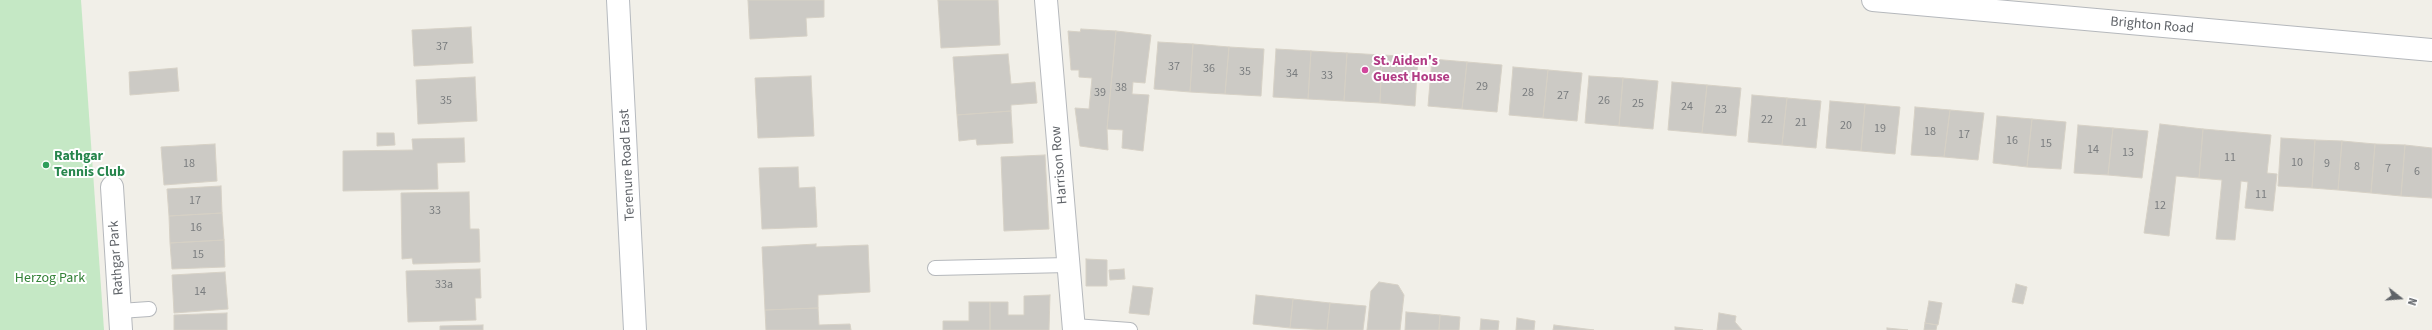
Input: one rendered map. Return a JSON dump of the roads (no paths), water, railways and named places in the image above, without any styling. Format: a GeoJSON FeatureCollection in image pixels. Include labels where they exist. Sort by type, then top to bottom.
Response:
{"type":"FeatureCollection","features":[{"type":"Feature","properties":{"kind":"street","name":"Terenure Road East"},"geometry":{"type":"LineString","coordinates":[[618,0],[636,312],[635,330]]}},
{"type":"Feature","properties":{"kind":"street","name":"Harrison Row"},"geometry":{"type":"LineString","coordinates":[[1046,0],[1074,328]]}},
{"type":"Feature","properties":{"kind":"street","name":"Brighton Road"},"geometry":{"type":"LineString","coordinates":[[1873,0],[2432,50]]}},
{"type":"Feature","properties":{"kind":"street","name":"Rathgar Park"},"geometry":{"type":"LineString","coordinates":[[112,187],[121,320]]}},
{"type":"Feature","properties":{"kind":"lane"},"geometry":{"type":"LineString","coordinates":[[935,268],[1068,265]]}},
{"type":"Feature","properties":{"kind":"lane"},"geometry":{"type":"LineString","coordinates":[[121,320],[149,309]]}},
{"type":"Feature","properties":{"kind":"lane"},"geometry":{"type":"LineString","coordinates":[[1074,328],[1130,330]]}},
{"type":"Feature","properties":{"kind":"place","name":"St. Aiden's Guest House"},"geometry":{"type":"Point","coordinates":[1365,70]}},
{"type":"Feature","properties":{"kind":"place","name":"Rathgar Tennis Club"},"geometry":{"type":"Point","coordinates":[46,165]}},
{"type":"Feature","properties":{"kind":"park label","name":"Herzog Park"},"geometry":{"type":"Point","coordinates":[50,279]}}]}
